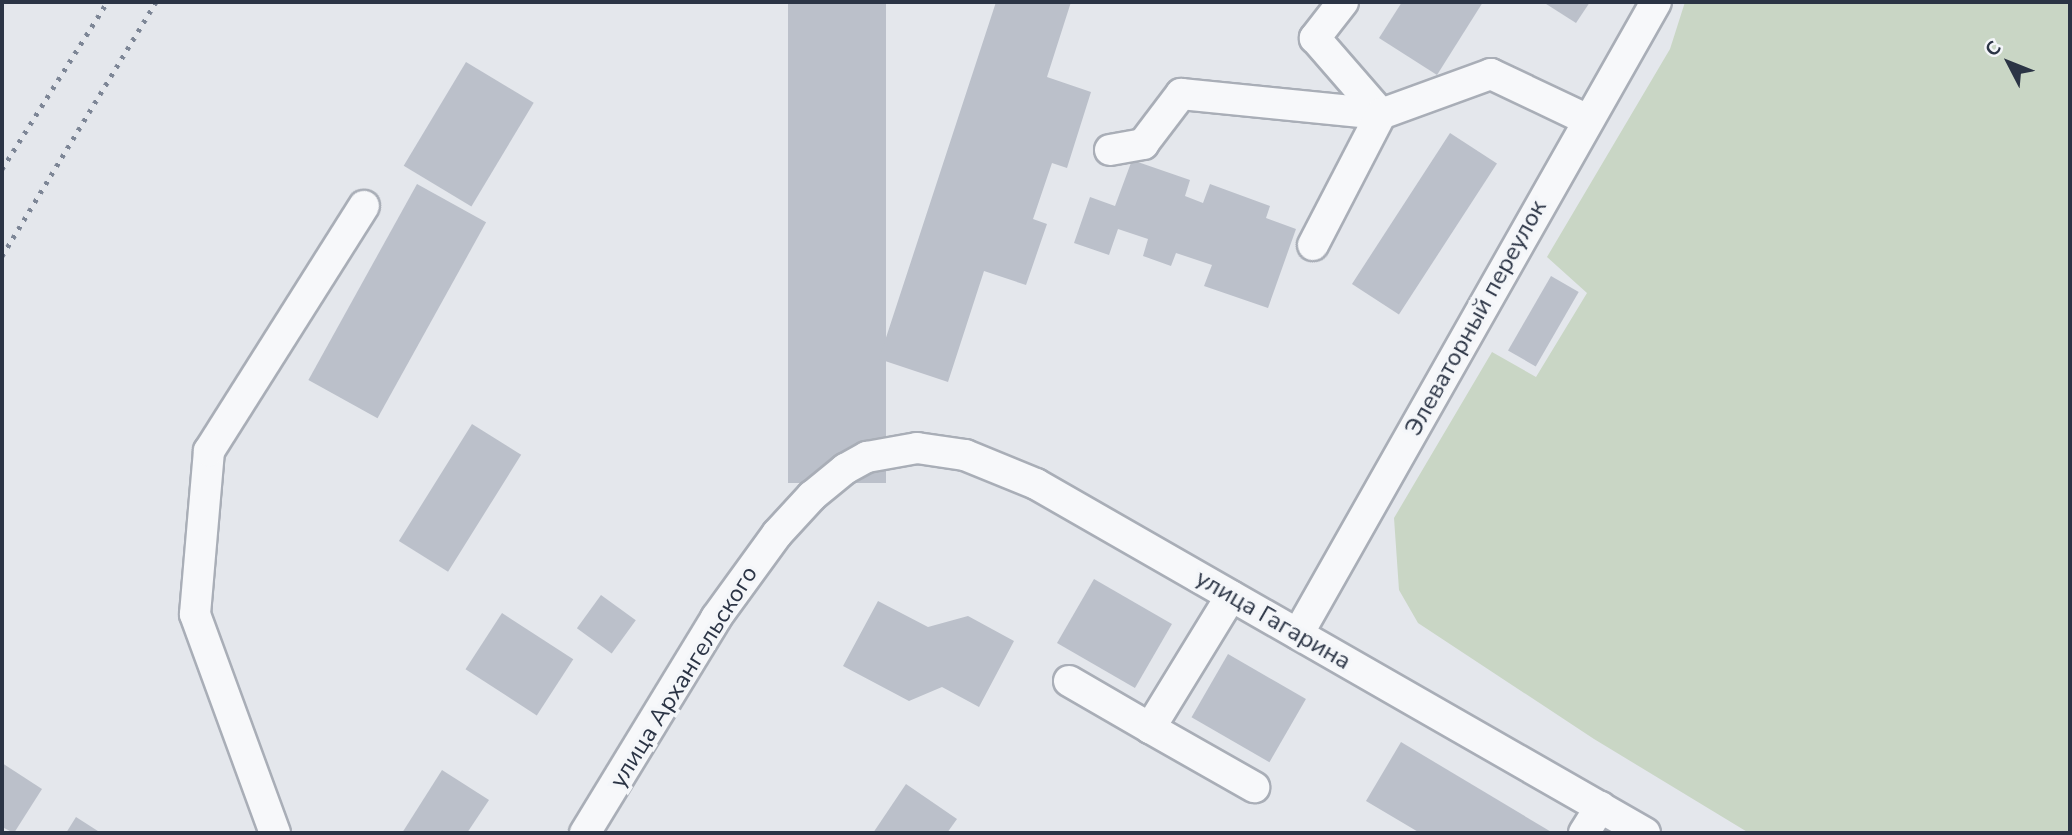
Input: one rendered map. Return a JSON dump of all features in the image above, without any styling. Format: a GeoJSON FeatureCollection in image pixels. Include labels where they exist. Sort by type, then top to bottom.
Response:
{"type":"FeatureCollection","features":[{"type":"Feature","properties":{"kind":"street"},"geometry":{"type":"LineString","coordinates":[[1343,2],[1315,38],[1381,114]]}},
{"type":"Feature","properties":{"kind":"street","name":"Элеваторный переулок"},"geometry":{"type":"LineString","coordinates":[[1298,634],[1656,2]]}},
{"type":"Feature","properties":{"kind":"street"},"geometry":{"type":"LineString","coordinates":[[1110,149],[1143,144],[1181,94],[1381,114],[1492,74],[1588,120]]}},
{"type":"Feature","properties":{"kind":"street"},"geometry":{"type":"LineString","coordinates":[[1313,245],[1381,114]]}},
{"type":"Feature","properties":{"kind":"street"},"geometry":{"type":"LineString","coordinates":[[275,833],[195,614],[209,451],[364,206]]}},
{"type":"Feature","properties":{"kind":"street","name":"улица Гагарина"},"geometry":{"type":"LineString","coordinates":[[888,451],[917,448],[940,450],[965,455],[1010,472],[1646,833]]}},
{"type":"Feature","properties":{"kind":"street","name":"улица Архангельского"},"geometry":{"type":"LineString","coordinates":[[585,833],[716,618],[777,534],[812,496],[845,469],[867,457],[888,451]]}},
{"type":"Feature","properties":{"kind":"street"},"geometry":{"type":"LineString","coordinates":[[1150,728],[1231,596]]}},
{"type":"Feature","properties":{"kind":"street"},"geometry":{"type":"LineString","coordinates":[[1069,681],[1254,787]]}},
{"type":"Feature","properties":{"kind":"street"},"geometry":{"type":"LineString","coordinates":[[1584,833],[1600,807]]}},
{"type":"Feature","properties":{"kind":"green space"},"geometry":{"type":"Polygon","coordinates":[[[1685,2],[2070,2],[2070,833],[1749,833],[1594,739],[1418,623],[1399,590],[1394,518],[1492,352],[1536,377],[1587,293],[1547,257],[1670,49],[1685,2]]]}},
{"type":"Feature","properties":{"kind":"building"},"geometry":{"type":"Polygon","coordinates":[[[788,2],[886,2],[886,483],[788,483],[788,2]]]}},
{"type":"Feature","properties":{"kind":"building"},"geometry":{"type":"Polygon","coordinates":[[[996,2],[1071,2],[1047,77],[1091,92],[1067,168],[1052,163],[1033,219],[1047,224],[1026,285],[984,271],[948,382],[879,359],[996,2]]]}},
{"type":"Feature","properties":{"kind":"building"},"geometry":{"type":"Polygon","coordinates":[[[1402,2],[1483,2],[1437,75],[1379,38],[1402,2]]]}},
{"type":"Feature","properties":{"kind":"building"},"geometry":{"type":"Polygon","coordinates":[[[1543,2],[1590,2],[1576,23],[1543,2]]]}},
{"type":"Feature","properties":{"kind":"building"},"geometry":{"type":"Polygon","coordinates":[[[466,62],[534,103],[471,206],[404,166],[466,62]]]}},
{"type":"Feature","properties":{"kind":"building"},"geometry":{"type":"Polygon","coordinates":[[[1450,133],[1497,163],[1399,314],[1352,284],[1450,133]]]}},
{"type":"Feature","properties":{"kind":"building"},"geometry":{"type":"Polygon","coordinates":[[[1132,160],[1190,180],[1185,196],[1203,203],[1210,184],[1270,206],[1266,218],[1296,229],[1268,308],[1204,286],[1212,265],[1176,253],[1171,266],[1143,256],[1148,239],[1118,229],[1109,255],[1074,243],[1090,197],[1115,206],[1132,160]]]}},
{"type":"Feature","properties":{"kind":"building"},"geometry":{"type":"Polygon","coordinates":[[[417,184],[486,222],[377,418],[308,380],[417,184]]]}},
{"type":"Feature","properties":{"kind":"building"},"geometry":{"type":"Polygon","coordinates":[[[1551,276],[1579,292],[1536,366],[1508,350],[1551,276]]]}},
{"type":"Feature","properties":{"kind":"building"},"geometry":{"type":"Polygon","coordinates":[[[472,424],[521,455],[448,572],[399,541],[472,424]]]}},
{"type":"Feature","properties":{"kind":"building"},"geometry":{"type":"Polygon","coordinates":[[[1094,579],[1172,624],[1135,688],[1057,643],[1094,579]]]}},
{"type":"Feature","properties":{"kind":"building"},"geometry":{"type":"Polygon","coordinates":[[[601,595],[636,620],[612,653],[577,628],[601,595]]]}},
{"type":"Feature","properties":{"kind":"building"},"geometry":{"type":"Polygon","coordinates":[[[878,601],[928,627],[968,616],[1014,641],[979,707],[942,687],[909,701],[843,666],[878,601]]]}},
{"type":"Feature","properties":{"kind":"building"},"geometry":{"type":"Polygon","coordinates":[[[502,613],[573,659],[537,715],[466,669],[502,613]]]}},
{"type":"Feature","properties":{"kind":"building"},"geometry":{"type":"Polygon","coordinates":[[[1228,654],[1306,699],[1269,762],[1192,717],[1228,654]]]}},
{"type":"Feature","properties":{"kind":"building"},"geometry":{"type":"Polygon","coordinates":[[[1401,742],[1553,833],[1420,833],[1366,801],[1401,742]]]}},
{"type":"Feature","properties":{"kind":"building"},"geometry":{"type":"Polygon","coordinates":[[[2,763],[42,789],[14,833],[2,827],[2,763]]]}},
{"type":"Feature","properties":{"kind":"building"},"geometry":{"type":"Polygon","coordinates":[[[442,770],[489,800],[467,833],[402,833],[442,770]]]}},
{"type":"Feature","properties":{"kind":"building"},"geometry":{"type":"Polygon","coordinates":[[[906,784],[957,819],[947,833],[873,833],[906,784]]]}},
{"type":"Feature","properties":{"kind":"building"},"geometry":{"type":"Polygon","coordinates":[[[76,817],[101,833],[66,833],[76,817]]]}},
{"type":"Feature","properties":{"kind":"railway"},"geometry":{"type":"LineString","coordinates":[[2,169],[107,2]]}},
{"type":"Feature","properties":{"kind":"railway"},"geometry":{"type":"LineString","coordinates":[[2,256],[156,2]]}}]}
